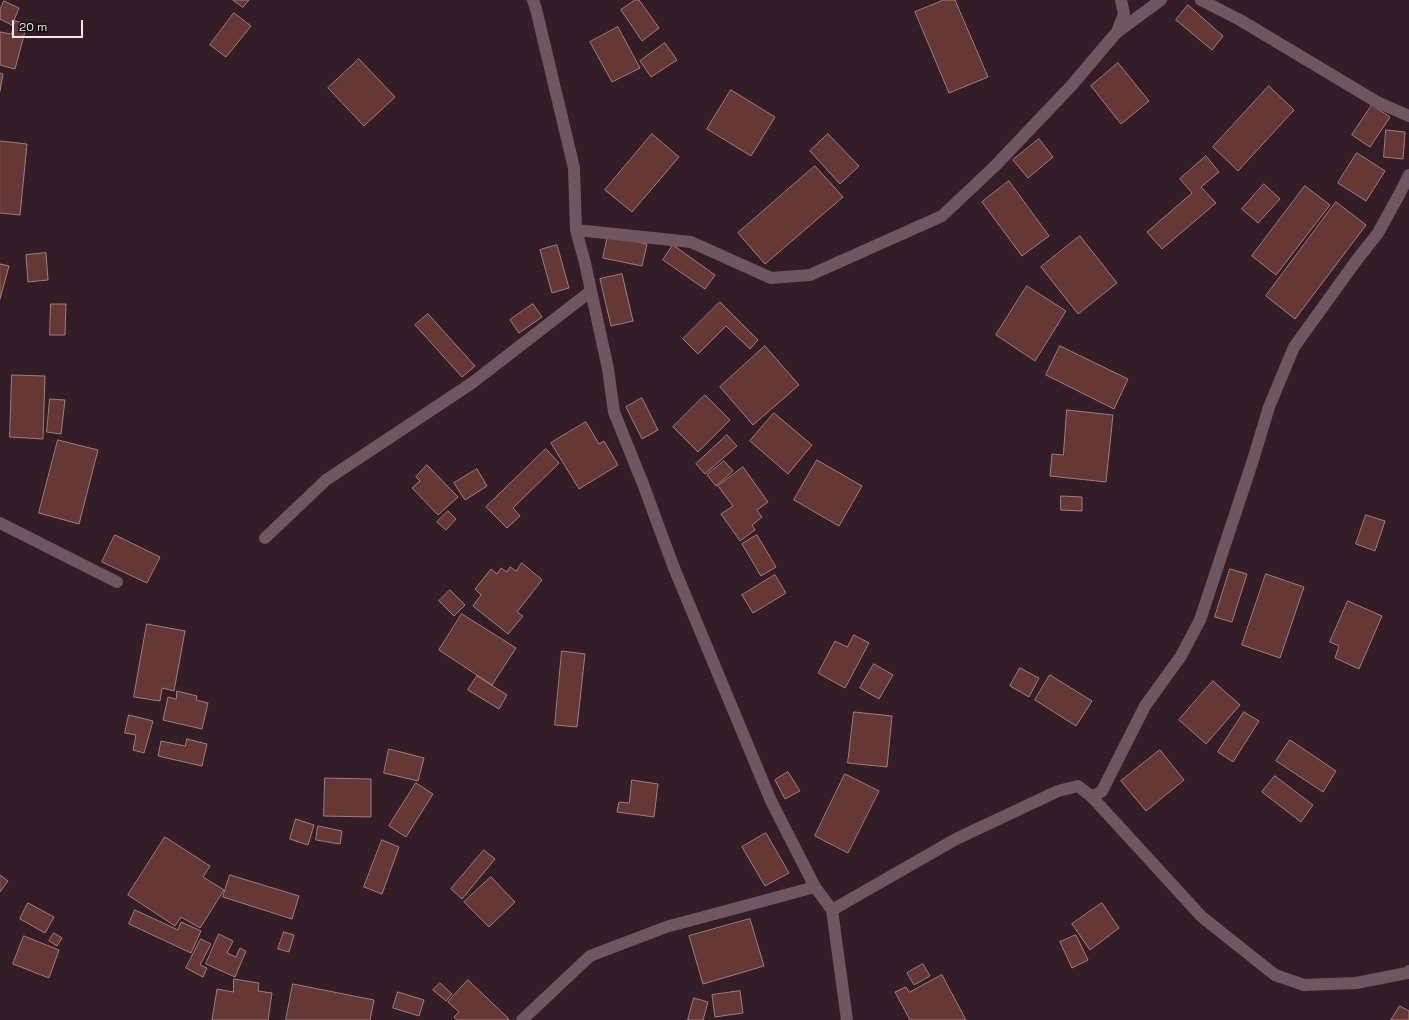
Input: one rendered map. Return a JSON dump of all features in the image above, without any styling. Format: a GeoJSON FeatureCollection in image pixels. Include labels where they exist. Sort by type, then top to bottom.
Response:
{"type":"FeatureCollection","features":[{"type":"Feature","properties":{"kind":"street"},"geometry":{"type":"LineString","coordinates":[[533,0],[574,168],[576,230],[585,263],[608,369],[614,412],[643,484],[674,568],[728,694],[771,801],[816,887],[832,910],[847,1020]]}},
{"type":"Feature","properties":{"kind":"street"},"geometry":{"type":"LineString","coordinates":[[1116,33],[1124,14],[1121,0]]}},
{"type":"Feature","properties":{"kind":"street"},"geometry":{"type":"LineString","coordinates":[[576,230],[691,242],[771,278],[810,275],[942,216],[995,166],[1072,85],[1116,33],[1161,0]]}},
{"type":"Feature","properties":{"kind":"street"},"geometry":{"type":"LineString","coordinates":[[1200,0],[1247,24],[1377,102],[1409,116]]}},
{"type":"Feature","properties":{"kind":"street"},"geometry":{"type":"LineString","coordinates":[[1092,797],[1102,791],[1145,706],[1181,656],[1200,620],[1251,467],[1269,406],[1294,347],[1378,233],[1409,175]]}},
{"type":"Feature","properties":{"kind":"street"},"geometry":{"type":"LineString","coordinates":[[265,538],[326,480],[472,383],[591,290]]}},
{"type":"Feature","properties":{"kind":"street"},"geometry":{"type":"LineString","coordinates":[[0,523],[117,582]]}},
{"type":"Feature","properties":{"kind":"street"},"geometry":{"type":"LineString","coordinates":[[832,910],[956,839],[1058,791],[1078,786],[1092,797],[1202,917],[1275,975],[1304,985],[1356,983],[1407,973],[1409,971]]}},
{"type":"Feature","properties":{"kind":"street"},"geometry":{"type":"LineString","coordinates":[[522,1020],[590,956],[666,927],[816,887]]}},
{"type":"Feature","properties":{"kind":"building"},"geometry":{"type":"Polygon","coordinates":[[[233,0],[249,0],[243,7],[233,0]]]}},
{"type":"Feature","properties":{"kind":"building"},"geometry":{"type":"Polygon","coordinates":[[[635,0],[639,0],[659,28],[642,41],[621,10],[635,0]]]}},
{"type":"Feature","properties":{"kind":"building"},"geometry":{"type":"Polygon","coordinates":[[[944,0],[955,0],[988,77],[949,93],[915,12],[944,0]]]}},
{"type":"Feature","properties":{"kind":"building"},"geometry":{"type":"Polygon","coordinates":[[[4,1],[19,8],[12,25],[0,19],[0,10],[4,1]]]}},
{"type":"Feature","properties":{"kind":"building"},"geometry":{"type":"Polygon","coordinates":[[[1188,5],[1223,36],[1212,50],[1176,20],[1188,5]]]}},
{"type":"Feature","properties":{"kind":"building"},"geometry":{"type":"Polygon","coordinates":[[[234,13],[251,26],[226,57],[210,45],[234,13]]]}},
{"type":"Feature","properties":{"kind":"building"},"geometry":{"type":"Polygon","coordinates":[[[15,21],[27,24],[15,69],[0,65],[0,32],[11,34],[15,21]]]}},
{"type":"Feature","properties":{"kind":"building"},"geometry":{"type":"Polygon","coordinates":[[[618,27],[640,68],[612,82],[590,42],[618,27]]]}},
{"type":"Feature","properties":{"kind":"building"},"geometry":{"type":"Polygon","coordinates":[[[665,43],[677,60],[651,77],[640,61],[665,43]]]}},
{"type":"Feature","properties":{"kind":"building"},"geometry":{"type":"Polygon","coordinates":[[[359,59],[395,97],[364,126],[328,88],[359,59]]]}},
{"type":"Feature","properties":{"kind":"building"},"geometry":{"type":"Polygon","coordinates":[[[1118,63],[1149,101],[1121,124],[1091,86],[1118,63]]]}},
{"type":"Feature","properties":{"kind":"building"},"geometry":{"type":"Polygon","coordinates":[[[0,73],[3,74],[0,91],[0,73]]]}},
{"type":"Feature","properties":{"kind":"building"},"geometry":{"type":"Polygon","coordinates":[[[1269,86],[1294,110],[1238,171],[1213,147],[1269,86]]]}},
{"type":"Feature","properties":{"kind":"building"},"geometry":{"type":"Polygon","coordinates":[[[731,90],[775,117],[751,156],[707,129],[731,90]]]}},
{"type":"Feature","properties":{"kind":"building"},"geometry":{"type":"Polygon","coordinates":[[[1372,105],[1390,117],[1370,147],[1352,135],[1372,105]]]}},
{"type":"Feature","properties":{"kind":"building"},"geometry":{"type":"Polygon","coordinates":[[[1386,130],[1405,132],[1403,159],[1384,157],[1386,130]]]}},
{"type":"Feature","properties":{"kind":"building"},"geometry":{"type":"Polygon","coordinates":[[[652,134],[679,157],[632,212],[605,190],[652,134]]]}},
{"type":"Feature","properties":{"kind":"building"},"geometry":{"type":"Polygon","coordinates":[[[828,134],[859,166],[840,184],[810,151],[828,134]]]}},
{"type":"Feature","properties":{"kind":"building"},"geometry":{"type":"Polygon","coordinates":[[[1039,139],[1053,157],[1028,178],[1013,160],[1039,139]]]}},
{"type":"Feature","properties":{"kind":"building"},"geometry":{"type":"Polygon","coordinates":[[[0,141],[27,144],[20,215],[0,213],[0,141]]]}},
{"type":"Feature","properties":{"kind":"building"},"geometry":{"type":"Polygon","coordinates":[[[1357,153],[1385,171],[1366,201],[1338,183],[1357,153]]]}},
{"type":"Feature","properties":{"kind":"building"},"geometry":{"type":"Polygon","coordinates":[[[1206,156],[1219,172],[1201,187],[1216,203],[1162,249],[1147,232],[1192,193],[1180,179],[1206,156]]]}},
{"type":"Feature","properties":{"kind":"building"},"geometry":{"type":"Polygon","coordinates":[[[815,166],[843,197],[765,264],[738,233],[815,166]]]}},
{"type":"Feature","properties":{"kind":"building"},"geometry":{"type":"Polygon","coordinates":[[[1009,181],[1049,236],[1022,256],[982,202],[1009,181]]]}},
{"type":"Feature","properties":{"kind":"building"},"geometry":{"type":"Polygon","coordinates":[[[1264,184],[1280,199],[1258,223],[1242,209],[1264,184]]]}},
{"type":"Feature","properties":{"kind":"building"},"geometry":{"type":"Polygon","coordinates":[[[1305,186],[1330,205],[1276,275],[1252,256],[1305,186]]]}},
{"type":"Feature","properties":{"kind":"building"},"geometry":{"type":"Polygon","coordinates":[[[1336,202],[1366,225],[1295,319],[1266,296],[1336,202]]]}},
{"type":"Feature","properties":{"kind":"building"},"geometry":{"type":"Polygon","coordinates":[[[608,236],[647,244],[642,266],[603,258],[608,236]]]}},
{"type":"Feature","properties":{"kind":"building"},"geometry":{"type":"Polygon","coordinates":[[[1080,236],[1117,283],[1078,314],[1041,267],[1080,236]]]}},
{"type":"Feature","properties":{"kind":"building"},"geometry":{"type":"Polygon","coordinates":[[[557,245],[569,288],[552,293],[540,250],[557,245]]]}},
{"type":"Feature","properties":{"kind":"building"},"geometry":{"type":"Polygon","coordinates":[[[673,245],[715,275],[705,289],[663,260],[673,245]]]}},
{"type":"Feature","properties":{"kind":"building"},"geometry":{"type":"Polygon","coordinates":[[[46,253],[48,280],[28,282],[26,255],[46,253]]]}},
{"type":"Feature","properties":{"kind":"building"},"geometry":{"type":"Polygon","coordinates":[[[0,264],[9,266],[0,299],[0,264]]]}},
{"type":"Feature","properties":{"kind":"building"},"geometry":{"type":"Polygon","coordinates":[[[622,274],[633,321],[611,326],[600,279],[622,274]]]}},
{"type":"Feature","properties":{"kind":"building"},"geometry":{"type":"Polygon","coordinates":[[[1027,286],[1066,311],[1035,361],[996,335],[1027,286]]]}},
{"type":"Feature","properties":{"kind":"building"},"geometry":{"type":"Polygon","coordinates":[[[720,302],[758,340],[750,349],[726,326],[698,354],[683,339],[720,302]]]}},
{"type":"Feature","properties":{"kind":"building"},"geometry":{"type":"Polygon","coordinates":[[[51,304],[66,304],[65,335],[50,335],[51,304]]]}},
{"type":"Feature","properties":{"kind":"building"},"geometry":{"type":"Polygon","coordinates":[[[533,304],[542,317],[519,333],[510,320],[533,304]]]}},
{"type":"Feature","properties":{"kind":"building"},"geometry":{"type":"Polygon","coordinates":[[[428,314],[475,366],[462,377],[415,325],[428,314]]]}},
{"type":"Feature","properties":{"kind":"building"},"geometry":{"type":"Polygon","coordinates":[[[765,346],[799,385],[753,425],[720,387],[765,346]]]}},
{"type":"Feature","properties":{"kind":"building"},"geometry":{"type":"Polygon","coordinates":[[[1060,346],[1128,379],[1114,409],[1046,375],[1060,346]]]}},
{"type":"Feature","properties":{"kind":"building"},"geometry":{"type":"Polygon","coordinates":[[[12,375],[45,376],[43,439],[10,437],[12,375]]]}},
{"type":"Feature","properties":{"kind":"building"},"geometry":{"type":"Polygon","coordinates":[[[705,395],[730,420],[698,452],[673,427],[705,395]]]}},
{"type":"Feature","properties":{"kind":"building"},"geometry":{"type":"Polygon","coordinates":[[[642,398],[658,430],[642,439],[626,407],[642,398]]]}},
{"type":"Feature","properties":{"kind":"building"},"geometry":{"type":"Polygon","coordinates":[[[50,399],[65,400],[61,434],[47,432],[50,399]]]}},
{"type":"Feature","properties":{"kind":"building"},"geometry":{"type":"Polygon","coordinates":[[[1067,410],[1113,415],[1106,482],[1050,476],[1052,454],[1063,455],[1067,410]]]}},
{"type":"Feature","properties":{"kind":"building"},"geometry":{"type":"Polygon","coordinates":[[[774,413],[812,445],[788,474],[750,441],[774,413]]]}},
{"type":"Feature","properties":{"kind":"building"},"geometry":{"type":"Polygon","coordinates":[[[586,422],[599,444],[604,441],[618,465],[579,489],[551,443],[586,422]]]}},
{"type":"Feature","properties":{"kind":"building"},"geometry":{"type":"Polygon","coordinates":[[[727,435],[737,446],[705,474],[696,464],[727,435]]]}},
{"type":"Feature","properties":{"kind":"building"},"geometry":{"type":"Polygon","coordinates":[[[58,440],[98,450],[79,524],[39,513],[58,440]]]}},
{"type":"Feature","properties":{"kind":"building"},"geometry":{"type":"Polygon","coordinates":[[[546,449],[559,463],[513,508],[520,516],[507,528],[486,507],[546,449]]]}},
{"type":"Feature","properties":{"kind":"building"},"geometry":{"type":"Polygon","coordinates":[[[817,460],[862,486],[839,526],[794,500],[817,460]]]}},
{"type":"Feature","properties":{"kind":"building"},"geometry":{"type":"Polygon","coordinates":[[[724,461],[733,471],[716,486],[707,475],[724,461]]]}},
{"type":"Feature","properties":{"kind":"building"},"geometry":{"type":"Polygon","coordinates":[[[427,465],[458,497],[438,515],[412,488],[420,481],[416,477],[427,465]]]}},
{"type":"Feature","properties":{"kind":"building"},"geometry":{"type":"Polygon","coordinates":[[[743,467],[768,502],[757,510],[762,517],[752,525],[755,530],[740,541],[721,514],[733,506],[718,486],[743,467]]]}},
{"type":"Feature","properties":{"kind":"building"},"geometry":{"type":"Polygon","coordinates":[[[477,469],[487,486],[465,500],[454,483],[477,469]]]}},
{"type":"Feature","properties":{"kind":"building"},"geometry":{"type":"Polygon","coordinates":[[[1061,496],[1082,497],[1082,511],[1061,510],[1061,496]]]}},
{"type":"Feature","properties":{"kind":"building"},"geometry":{"type":"Polygon","coordinates":[[[448,511],[456,519],[446,530],[437,522],[448,511]]]}},
{"type":"Feature","properties":{"kind":"building"},"geometry":{"type":"Polygon","coordinates":[[[1366,515],[1385,521],[1375,551],[1356,544],[1366,515]]]}},
{"type":"Feature","properties":{"kind":"building"},"geometry":{"type":"Polygon","coordinates":[[[115,535],[160,557],[147,583],[102,562],[115,535]]]}},
{"type":"Feature","properties":{"kind":"building"},"geometry":{"type":"Polygon","coordinates":[[[757,535],[776,567],[761,576],[742,544],[757,535]]]}},
{"type":"Feature","properties":{"kind":"building"},"geometry":{"type":"Polygon","coordinates":[[[522,563],[542,580],[517,612],[523,616],[508,634],[473,606],[481,595],[475,589],[491,569],[497,574],[501,568],[507,572],[510,567],[516,571],[522,563]]]}},
{"type":"Feature","properties":{"kind":"building"},"geometry":{"type":"Polygon","coordinates":[[[1230,569],[1247,574],[1232,622],[1215,617],[1230,569]]]}},
{"type":"Feature","properties":{"kind":"building"},"geometry":{"type":"Polygon","coordinates":[[[1266,574],[1304,587],[1280,658],[1242,645],[1266,574]]]}},
{"type":"Feature","properties":{"kind":"building"},"geometry":{"type":"Polygon","coordinates":[[[775,575],[786,593],[753,613],[742,595],[775,575]]]}},
{"type":"Feature","properties":{"kind":"building"},"geometry":{"type":"Polygon","coordinates":[[[450,590],[465,605],[454,616],[439,601],[450,590]]]}},
{"type":"Feature","properties":{"kind":"building"},"geometry":{"type":"Polygon","coordinates":[[[1348,601],[1382,616],[1359,669],[1335,658],[1339,646],[1330,642],[1348,601]]]}},
{"type":"Feature","properties":{"kind":"building"},"geometry":{"type":"Polygon","coordinates":[[[462,614],[516,648],[492,685],[439,650],[462,614]]]}},
{"type":"Feature","properties":{"kind":"building"},"geometry":{"type":"Polygon","coordinates":[[[147,624],[185,631],[174,691],[162,688],[160,701],[134,697],[147,624]]]}},
{"type":"Feature","properties":{"kind":"building"},"geometry":{"type":"Polygon","coordinates":[[[854,635],[869,643],[845,688],[818,673],[835,641],[847,647],[854,635]]]}},
{"type":"Feature","properties":{"kind":"building"},"geometry":{"type":"Polygon","coordinates":[[[562,651],[585,654],[577,727],[555,725],[562,651]]]}},
{"type":"Feature","properties":{"kind":"building"},"geometry":{"type":"Polygon","coordinates":[[[874,664],[893,675],[879,699],[860,688],[874,664]]]}},
{"type":"Feature","properties":{"kind":"building"},"geometry":{"type":"Polygon","coordinates":[[[1020,668],[1039,678],[1029,697],[1010,686],[1020,668]]]}},
{"type":"Feature","properties":{"kind":"building"},"geometry":{"type":"Polygon","coordinates":[[[1050,675],[1092,701],[1076,726],[1035,700],[1050,675]]]}},
{"type":"Feature","properties":{"kind":"building"},"geometry":{"type":"Polygon","coordinates":[[[477,676],[507,695],[499,709],[468,690],[477,676]]]}},
{"type":"Feature","properties":{"kind":"building"},"geometry":{"type":"Polygon","coordinates":[[[1213,681],[1240,705],[1206,744],[1179,720],[1213,681]]]}},
{"type":"Feature","properties":{"kind":"building"},"geometry":{"type":"Polygon","coordinates":[[[177,691],[197,696],[196,700],[208,703],[202,729],[163,720],[168,697],[176,699],[177,691]]]}},
{"type":"Feature","properties":{"kind":"building"},"geometry":{"type":"Polygon","coordinates":[[[854,712],[892,716],[887,767],[848,763],[854,712]]]}},
{"type":"Feature","properties":{"kind":"building"},"geometry":{"type":"Polygon","coordinates":[[[1244,712],[1259,721],[1233,762],[1218,752],[1244,712]]]}},
{"type":"Feature","properties":{"kind":"building"},"geometry":{"type":"Polygon","coordinates":[[[129,715],[153,721],[144,753],[133,750],[136,735],[125,733],[129,715]]]}},
{"type":"Feature","properties":{"kind":"building"},"geometry":{"type":"Polygon","coordinates":[[[187,739],[207,744],[202,766],[158,756],[161,741],[185,746],[187,739]]]}},
{"type":"Feature","properties":{"kind":"building"},"geometry":{"type":"Polygon","coordinates":[[[1290,740],[1336,771],[1323,792],[1276,761],[1290,740]]]}},
{"type":"Feature","properties":{"kind":"building"},"geometry":{"type":"Polygon","coordinates":[[[389,749],[424,758],[418,781],[384,773],[389,749]]]}},
{"type":"Feature","properties":{"kind":"building"},"geometry":{"type":"Polygon","coordinates":[[[1160,750],[1184,780],[1146,811],[1121,781],[1160,750]]]}},
{"type":"Feature","properties":{"kind":"building"},"geometry":{"type":"Polygon","coordinates":[[[788,772],[800,791],[785,799],[775,780],[788,772]]]}},
{"type":"Feature","properties":{"kind":"building"},"geometry":{"type":"Polygon","coordinates":[[[845,774],[879,791],[848,853],[815,836],[845,774]]]}},
{"type":"Feature","properties":{"kind":"building"},"geometry":{"type":"Polygon","coordinates":[[[1275,776],[1313,805],[1301,822],[1262,792],[1275,776]]]}},
{"type":"Feature","properties":{"kind":"building"},"geometry":{"type":"Polygon","coordinates":[[[325,778],[371,779],[371,817],[324,816],[325,778]]]}},
{"type":"Feature","properties":{"kind":"building"},"geometry":{"type":"Polygon","coordinates":[[[632,780],[658,784],[654,817],[617,812],[619,802],[629,803],[632,780]]]}},
{"type":"Feature","properties":{"kind":"building"},"geometry":{"type":"Polygon","coordinates":[[[416,783],[433,794],[406,837],[389,826],[416,783]]]}},
{"type":"Feature","properties":{"kind":"building"},"geometry":{"type":"Polygon","coordinates":[[[296,819],[314,825],[308,845],[290,839],[296,819]]]}},
{"type":"Feature","properties":{"kind":"building"},"geometry":{"type":"Polygon","coordinates":[[[318,826],[342,831],[340,844],[316,840],[318,826]]]}},
{"type":"Feature","properties":{"kind":"building"},"geometry":{"type":"Polygon","coordinates":[[[766,833],[789,873],[765,886],[742,847],[766,833]]]}},
{"type":"Feature","properties":{"kind":"building"},"geometry":{"type":"Polygon","coordinates":[[[165,837],[210,866],[203,877],[224,890],[200,928],[181,917],[175,926],[128,895],[165,837]]]}},
{"type":"Feature","properties":{"kind":"building"},"geometry":{"type":"Polygon","coordinates":[[[382,840],[399,847],[382,894],[364,887],[382,840]]]}},
{"type":"Feature","properties":{"kind":"building"},"geometry":{"type":"Polygon","coordinates":[[[484,850],[495,859],[462,899],[451,889],[484,850]]]}},
{"type":"Feature","properties":{"kind":"building"},"geometry":{"type":"Polygon","coordinates":[[[0,875],[8,881],[0,892],[0,875]]]}},
{"type":"Feature","properties":{"kind":"building"},"geometry":{"type":"Polygon","coordinates":[[[230,875],[299,896],[292,919],[223,897],[230,875]]]}},
{"type":"Feature","properties":{"kind":"building"},"geometry":{"type":"Polygon","coordinates":[[[491,877],[515,902],[489,927],[464,902],[491,877]]]}},
{"type":"Feature","properties":{"kind":"building"},"geometry":{"type":"Polygon","coordinates":[[[28,903],[54,917],[45,933],[20,919],[28,903]]]}},
{"type":"Feature","properties":{"kind":"building"},"geometry":{"type":"Polygon","coordinates":[[[1102,903],[1119,928],[1090,950],[1072,924],[1102,903]]]}},
{"type":"Feature","properties":{"kind":"building"},"geometry":{"type":"Polygon","coordinates":[[[135,910],[178,930],[181,922],[201,931],[191,953],[129,924],[135,910]]]}},
{"type":"Feature","properties":{"kind":"building"},"geometry":{"type":"Polygon","coordinates":[[[750,919],[764,966],[703,984],[689,936],[750,919]]]}},
{"type":"Feature","properties":{"kind":"building"},"geometry":{"type":"Polygon","coordinates":[[[284,932],[294,935],[289,952],[278,949],[284,932]]]}},
{"type":"Feature","properties":{"kind":"building"},"geometry":{"type":"Polygon","coordinates":[[[54,933],[62,938],[57,946],[49,941],[54,933]]]}},
{"type":"Feature","properties":{"kind":"building"},"geometry":{"type":"Polygon","coordinates":[[[219,934],[233,941],[227,953],[236,957],[240,948],[246,951],[235,977],[206,964],[219,934]]]}},
{"type":"Feature","properties":{"kind":"building"},"geometry":{"type":"Polygon","coordinates":[[[1076,935],[1088,960],[1072,968],[1060,942],[1076,935]]]}},
{"type":"Feature","properties":{"kind":"building"},"geometry":{"type":"Polygon","coordinates":[[[24,936],[59,950],[49,978],[13,964],[24,936]]]}},
{"type":"Feature","properties":{"kind":"building"},"geometry":{"type":"Polygon","coordinates":[[[201,939],[211,944],[200,965],[207,968],[203,977],[186,968],[201,939]]]}},
{"type":"Feature","properties":{"kind":"building"},"geometry":{"type":"Polygon","coordinates":[[[923,964],[930,976],[914,985],[907,973],[923,964]]]}},
{"type":"Feature","properties":{"kind":"building"},"geometry":{"type":"Polygon","coordinates":[[[942,975],[966,1020],[910,1020],[895,992],[906,987],[909,992],[942,975]]]}},
{"type":"Feature","properties":{"kind":"building"},"geometry":{"type":"Polygon","coordinates":[[[234,979],[259,983],[258,991],[272,993],[268,1020],[212,1020],[217,989],[233,992],[234,979]]]}},
{"type":"Feature","properties":{"kind":"building"},"geometry":{"type":"Polygon","coordinates":[[[468,980],[509,1019],[457,1020],[454,1017],[459,1012],[448,1002],[468,980]]]}},
{"type":"Feature","properties":{"kind":"building"},"geometry":{"type":"Polygon","coordinates":[[[440,983],[452,994],[446,1001],[433,990],[440,983]]]}},
{"type":"Feature","properties":{"kind":"building"},"geometry":{"type":"Polygon","coordinates":[[[293,984],[374,1000],[370,1020],[286,1020],[293,984]]]}},
{"type":"Feature","properties":{"kind":"building"},"geometry":{"type":"Polygon","coordinates":[[[740,991],[743,1013],[715,1017],[712,995],[740,991]]]}},
{"type":"Feature","properties":{"kind":"building"},"geometry":{"type":"Polygon","coordinates":[[[398,992],[424,1000],[419,1016],[393,1008],[398,992]]]}},
{"type":"Feature","properties":{"kind":"building"},"geometry":{"type":"Polygon","coordinates":[[[694,998],[708,1002],[703,1020],[688,1020],[694,998]]]}},
{"type":"Feature","properties":{"kind":"building"},"geometry":{"type":"Polygon","coordinates":[[[1400,1006],[1409,1011],[1409,1020],[1391,1020],[1400,1006]]]}}]}
